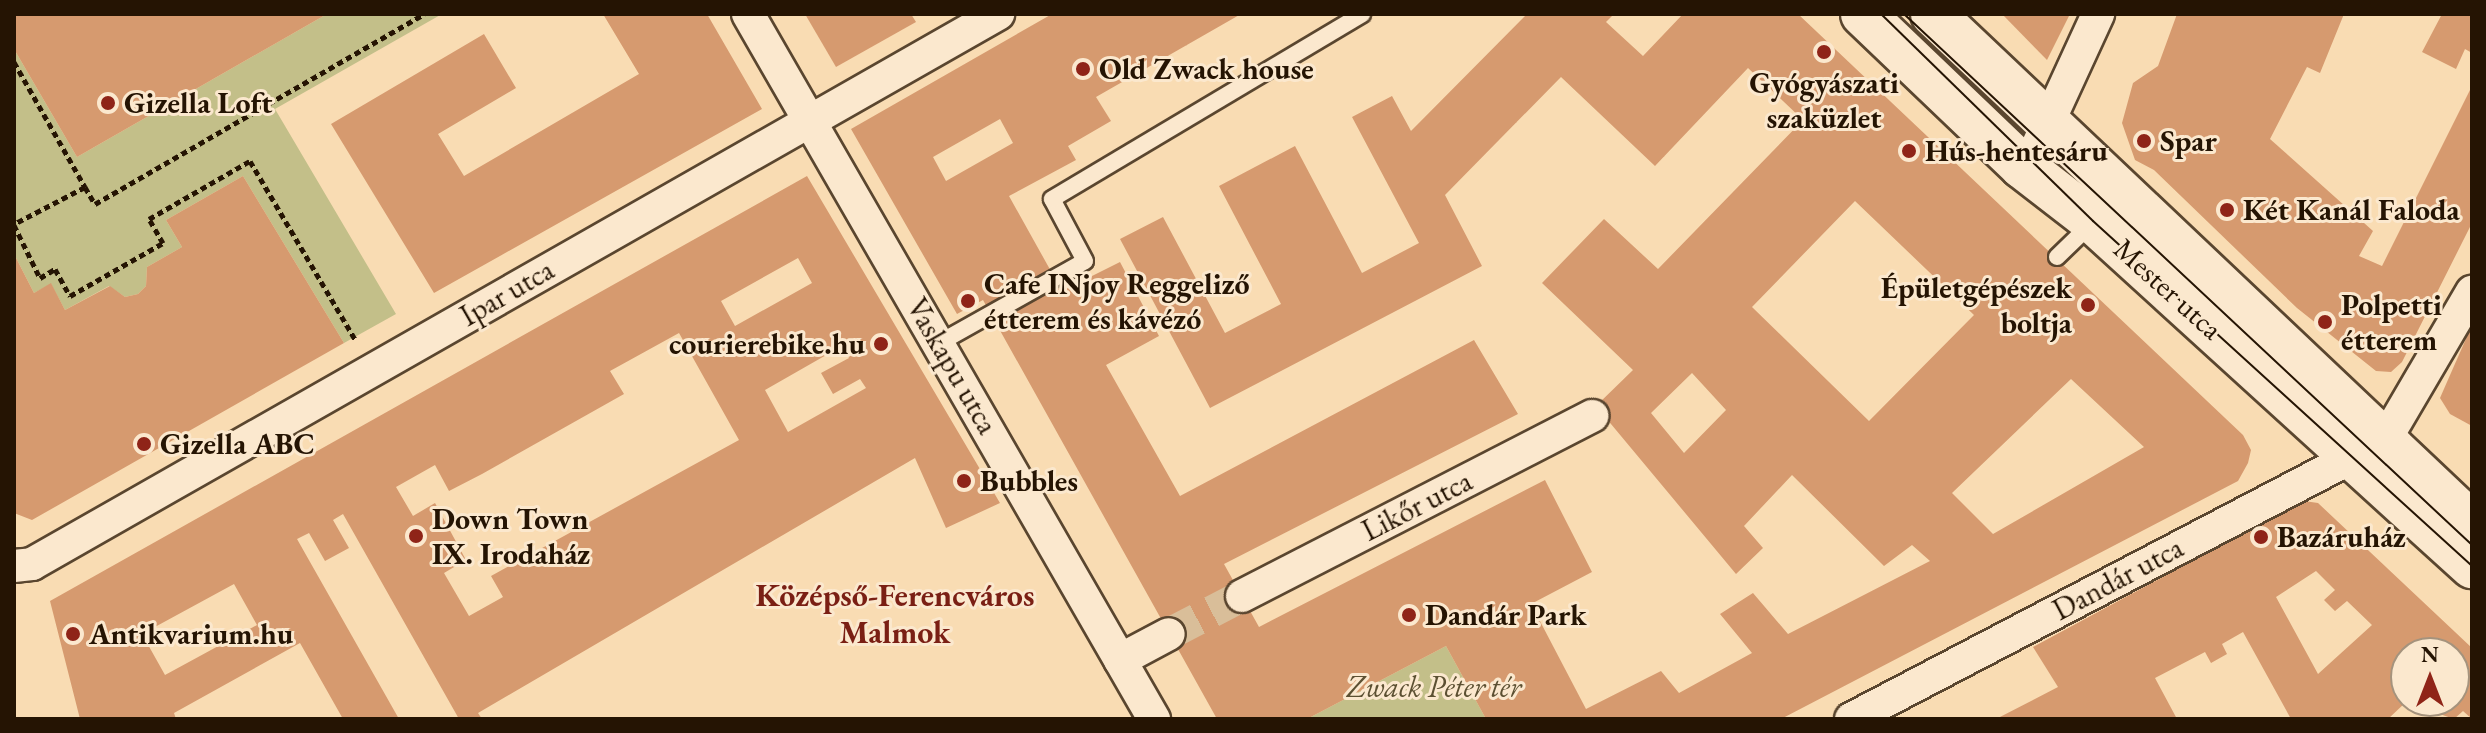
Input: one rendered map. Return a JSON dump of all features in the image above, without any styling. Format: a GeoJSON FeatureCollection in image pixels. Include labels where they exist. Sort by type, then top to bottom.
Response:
{"type":"FeatureCollection","features":[{"type":"Feature","properties":{"kind":"street","name":"Vaskapu utca"},"geometry":{"type":"LineString","coordinates":[[748,14],[1154,719]]}},
{"type":"Feature","properties":{"kind":"street","name":"Ipar utca"},"geometry":{"type":"LineString","coordinates":[[14,566],[32,564],[998,14]]}},
{"type":"Feature","properties":{"kind":"street","name":"Mester utca"},"geometry":{"type":"LineString","coordinates":[[1863,14],[2022,166],[2371,448],[2472,524]]}},
{"type":"Feature","properties":{"kind":"street","name":"Mester utca"},"geometry":{"type":"LineString","coordinates":[[1933,14],[2371,448],[2472,566]]}},
{"type":"Feature","properties":{"kind":"street"},"geometry":{"type":"LineString","coordinates":[[2022,166],[2031,160],[2098,14]]}},
{"type":"Feature","properties":{"kind":"street"},"geometry":{"type":"LineString","coordinates":[[2371,448],[2472,292]]}},
{"type":"Feature","properties":{"kind":"street","name":"Likőr utca"},"geometry":{"type":"LineString","coordinates":[[1242,596],[1592,416]]}},
{"type":"Feature","properties":{"kind":"street","name":"Dandár utca"},"geometry":{"type":"LineString","coordinates":[[1851,719],[2371,448]]}},
{"type":"Feature","properties":{"kind":"street"},"geometry":{"type":"LineString","coordinates":[[1120,660],[1169,634]]}},
{"type":"Feature","properties":{"kind":"lane"},"geometry":{"type":"LineString","coordinates":[[939,343],[1085,261],[1052,199],[1362,14]]}},
{"type":"Feature","properties":{"kind":"lane"},"geometry":{"type":"LineString","coordinates":[[2057,257],[2093,221]]}},
{"type":"Feature","properties":{"kind":"path"},"geometry":{"type":"LineString","coordinates":[[14,62],[95,204],[424,14]]}},
{"type":"Feature","properties":{"kind":"path"},"geometry":{"type":"LineString","coordinates":[[85,187],[14,225],[40,278],[55,269],[70,296],[163,243],[149,219],[250,161],[373,370]]}},
{"type":"Feature","properties":{"kind":"green space"},"geometry":{"type":"Polygon","coordinates":[[[327,14],[442,14],[275,109],[396,314],[344,343],[243,176],[166,220],[182,247],[147,267],[146,286],[138,294],[125,297],[109,286],[65,310],[51,284],[34,293],[14,254],[14,49],[77,157],[327,14]]]}},
{"type":"Feature","properties":{"kind":"green space","name":"Zwack Péter tér"},"geometry":{"type":"Polygon","coordinates":[[[1446,646],[1486,719],[1307,719],[1446,646]]]}},
{"type":"Feature","properties":{"kind":"building","name":"Gizella Loft"},"geometry":{"type":"Polygon","coordinates":[[[14,14],[327,14],[77,157],[14,49],[14,14]]]}},
{"type":"Feature","properties":{"kind":"building"},"geometry":{"type":"Polygon","coordinates":[[[603,14],[707,14],[762,109],[434,293],[331,124],[484,34],[516,88],[438,134],[464,176],[639,74],[603,14]]]}},
{"type":"Feature","properties":{"kind":"building"},"geometry":{"type":"Polygon","coordinates":[[[805,14],[911,14],[916,22],[836,67],[805,14]]]}},
{"type":"Feature","properties":{"kind":"building"},"geometry":{"type":"Polygon","coordinates":[[[1052,14],[1241,14],[1096,97],[1111,121],[1068,146],[1076,160],[1009,196],[1062,291],[1120,262],[1159,336],[1106,365],[1180,496],[1474,340],[1518,414],[1224,564],[1259,627],[1545,480],[1592,572],[1531,604],[1586,709],[1661,671],[1679,693],[1752,653],[1720,614],[1753,593],[1788,634],[1930,561],[1912,545],[1884,566],[1792,475],[1744,526],[1763,548],[1736,574],[1596,406],[1633,370],[1542,283],[1604,219],[1658,269],[1803,120],[1748,68],[1655,166],[1561,77],[1445,195],[1482,266],[1210,408],[1120,239],[1163,217],[1225,333],[1281,304],[1219,186],[1295,146],[1362,273],[1419,243],[1352,117],[1392,96],[1411,131],[1527,14],[1614,14],[1606,22],[1643,56],[1683,14],[1798,14],[2243,435],[2251,450],[2248,463],[2238,481],[1781,719],[1486,719],[1446,646],[1307,719],[1217,719],[983,300],[957,314],[851,129],[1052,14]],[[1000,119],[933,157],[946,181],[1013,143],[1000,119]],[[1855,201],[1752,307],[1869,421],[1974,315],[1855,201]],[[1692,373],[1651,413],[1684,453],[1726,410],[1692,373]],[[2071,379],[1952,493],[1993,534],[2144,447],[2071,379]]]}},
{"type":"Feature","properties":{"kind":"building"},"geometry":{"type":"Polygon","coordinates":[[[2002,14],[2070,14],[2047,60],[2002,14]]]}},
{"type":"Feature","properties":{"kind":"building"},"geometry":{"type":"Polygon","coordinates":[[[2177,14],[2344,14],[2320,73],[2307,67],[2270,139],[2373,231],[2359,256],[2382,266],[2472,86],[2472,223],[2402,362],[2391,372],[2376,371],[2297,308],[2154,170],[2135,160],[2122,123],[2133,83],[2158,66],[2177,14]]]}},
{"type":"Feature","properties":{"kind":"building"},"geometry":{"type":"Polygon","coordinates":[[[2442,14],[2472,14],[2472,53],[2465,49],[2456,69],[2422,52],[2442,14]]]}},
{"type":"Feature","properties":{"kind":"building"},"geometry":{"type":"Polygon","coordinates":[[[243,176],[344,343],[32,520],[14,513],[14,254],[34,293],[51,283],[65,310],[110,286],[125,297],[138,294],[146,286],[147,267],[182,247],[166,220],[243,176]]]}},
{"type":"Feature","properties":{"kind":"building"},"geometry":{"type":"Polygon","coordinates":[[[807,176],[1000,503],[946,528],[915,458],[478,713],[482,719],[459,719],[343,514],[333,520],[349,548],[325,561],[309,533],[297,539],[399,719],[343,719],[300,643],[174,713],[176,719],[80,719],[50,601],[807,176]],[[798,258],[721,301],[735,326],[812,283],[798,258]],[[679,333],[610,371],[624,394],[482,474],[449,491],[435,465],[396,487],[413,516],[435,503],[466,560],[444,573],[469,616],[503,597],[491,576],[739,440],[679,333]],[[842,346],[765,390],[788,432],[866,388],[860,379],[833,394],[821,373],[849,358],[842,346]],[[234,584],[142,634],[165,675],[257,625],[234,584]]]}},
{"type":"Feature","properties":{"kind":"building"},"geometry":{"type":"Polygon","coordinates":[[[2472,325],[2472,426],[2450,414],[2440,398],[2472,325]]]}},
{"type":"Feature","properties":{"kind":"building"},"geometry":{"type":"Polygon","coordinates":[[[2304,501],[2318,503],[2460,637],[2390,637],[2388,719],[2291,719],[2243,632],[2222,644],[2227,654],[2211,663],[2205,652],[2155,678],[2177,719],[1996,719],[2058,687],[2033,647],[2304,501]],[[2316,571],[2276,597],[2318,674],[2372,625],[2347,601],[2335,611],[2324,600],[2335,590],[2316,571]]]}},
{"type":"Feature","properties":{"kind":"building"},"geometry":{"type":"Polygon","coordinates":[[[2470,646],[2472,648],[2472,719],[2470,717],[2470,646]]]}},
{"type":"Feature","properties":{"kind":"tunnel"},"geometry":{"type":"LineString","coordinates":[[1169,634],[1242,596]]}},
{"type":"Feature","properties":{"kind":"tram line"},"geometry":{"type":"LineString","coordinates":[[1881,14],[2093,221],[2472,566]]}},
{"type":"Feature","properties":{"kind":"tram line"},"geometry":{"type":"LineString","coordinates":[[1904,14],[2472,545]]}},
{"type":"Feature","properties":{"kind":"place","name":"Gyógyászati szaküzlet"},"geometry":{"type":"Point","coordinates":[1824,52]}},
{"type":"Feature","properties":{"kind":"place","name":"Old Zwack house"},"geometry":{"type":"Point","coordinates":[1083,69]}},
{"type":"Feature","properties":{"kind":"place","name":"Gizella Loft"},"geometry":{"type":"Point","coordinates":[108,103]}},
{"type":"Feature","properties":{"kind":"place","name":"Spar"},"geometry":{"type":"Point","coordinates":[2144,141]}},
{"type":"Feature","properties":{"kind":"place","name":"Hús-hentesáru"},"geometry":{"type":"Point","coordinates":[1909,151]}},
{"type":"Feature","properties":{"kind":"place","name":"Két Kanál Faloda"},"geometry":{"type":"Point","coordinates":[2227,210]}},
{"type":"Feature","properties":{"kind":"place","name":"Cafe INjoy Reggeliző étterem és kávézó"},"geometry":{"type":"Point","coordinates":[968,301]}},
{"type":"Feature","properties":{"kind":"place","name":"Épületgépészek boltja"},"geometry":{"type":"Point","coordinates":[2088,305]}},
{"type":"Feature","properties":{"kind":"place","name":"Polpetti étterem"},"geometry":{"type":"Point","coordinates":[2325,322]}},
{"type":"Feature","properties":{"kind":"place","name":"courierebike.hu"},"geometry":{"type":"Point","coordinates":[881,344]}},
{"type":"Feature","properties":{"kind":"place","name":"Gizella ABC"},"geometry":{"type":"Point","coordinates":[144,444]}},
{"type":"Feature","properties":{"kind":"place","name":"Bubbles"},"geometry":{"type":"Point","coordinates":[964,481]}},
{"type":"Feature","properties":{"kind":"place","name":"Down Town IX. Irodaház"},"geometry":{"type":"Point","coordinates":[416,536]}},
{"type":"Feature","properties":{"kind":"place","name":"Bazáruház"},"geometry":{"type":"Point","coordinates":[2261,537]}},
{"type":"Feature","properties":{"kind":"place","name":"Dandár Park"},"geometry":{"type":"Point","coordinates":[1409,615]}},
{"type":"Feature","properties":{"kind":"place","name":"Antikvarium.hu"},"geometry":{"type":"Point","coordinates":[73,634]}},
{"type":"Feature","properties":{"kind":"district","name":"Középső-Ferencváros Malmok"},"geometry":{"type":"Point","coordinates":[895,614]}}]}
